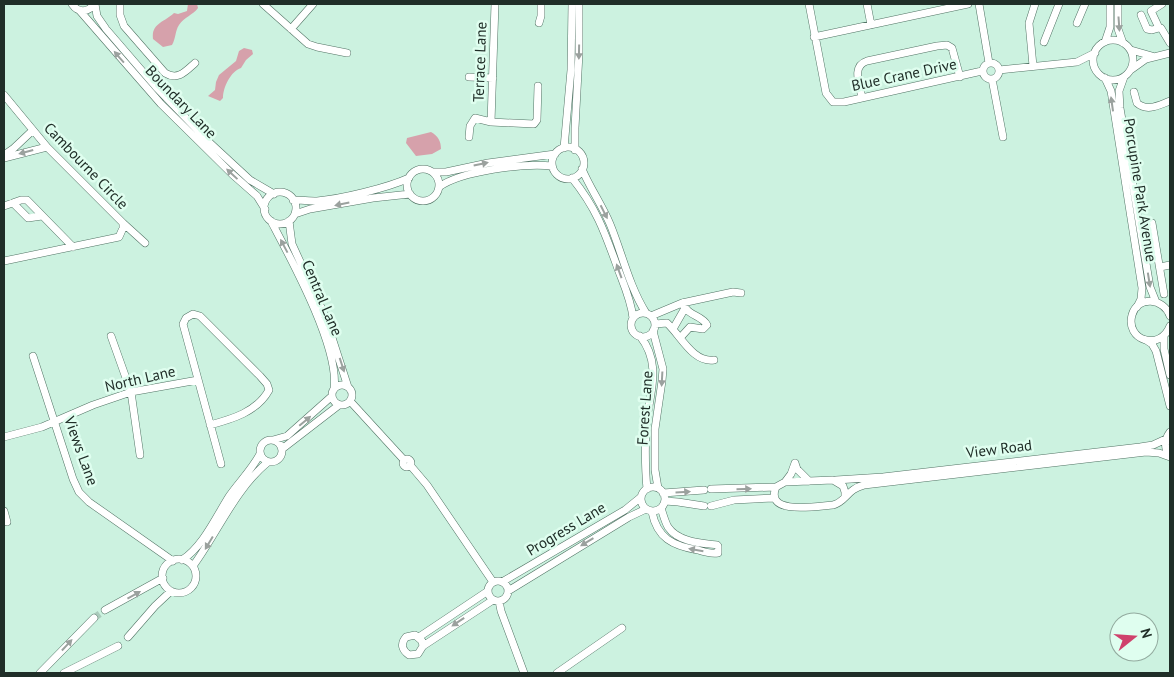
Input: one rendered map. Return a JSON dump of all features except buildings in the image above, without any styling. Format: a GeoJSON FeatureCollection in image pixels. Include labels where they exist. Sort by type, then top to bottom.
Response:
{"type":"FeatureCollection","features":[{"type":"Feature","properties":{"kind":"street","name":"Boundary Lane"},"geometry":{"type":"LineString","coordinates":[[72,4],[161,104],[257,196],[265,209]]}},
{"type":"Feature","properties":{"kind":"street","name":"Boundary Lane"},"geometry":{"type":"LineString","coordinates":[[94,4],[97,16],[106,29],[175,108],[250,180],[274,194]]}},
{"type":"Feature","properties":{"kind":"street"},"geometry":{"type":"LineString","coordinates":[[80,11],[87,10],[94,4]]}},
{"type":"Feature","properties":{"kind":"street"},"geometry":{"type":"LineString","coordinates":[[120,4],[120,15],[126,29],[165,73],[171,76],[178,76],[195,63]]}},
{"type":"Feature","properties":{"kind":"street"},"geometry":{"type":"LineString","coordinates":[[263,4],[312,46],[347,52]]}},
{"type":"Feature","properties":{"kind":"street"},"geometry":{"type":"LineString","coordinates":[[291,29],[313,4]]}},
{"type":"Feature","properties":{"kind":"street","name":"Terrace Lane"},"geometry":{"type":"LineString","coordinates":[[491,122],[495,4]]}},
{"type":"Feature","properties":{"kind":"street"},"geometry":{"type":"LineString","coordinates":[[539,23],[541,4]]}},
{"type":"Feature","properties":{"kind":"street"},"geometry":{"type":"LineString","coordinates":[[564,148],[571,70],[572,4]]}},
{"type":"Feature","properties":{"kind":"street"},"geometry":{"type":"LineString","coordinates":[[575,150],[579,4]]}},
{"type":"Feature","properties":{"kind":"street"},"geometry":{"type":"LineString","coordinates":[[808,4],[814,37],[968,4]]}},
{"type":"Feature","properties":{"kind":"street"},"geometry":{"type":"LineString","coordinates":[[867,4],[871,25]]}},
{"type":"Feature","properties":{"kind":"street"},"geometry":{"type":"LineString","coordinates":[[979,4],[989,62]]}},
{"type":"Feature","properties":{"kind":"street"},"geometry":{"type":"LineString","coordinates":[[1033,66],[1029,23],[1035,4]]}},
{"type":"Feature","properties":{"kind":"street"},"geometry":{"type":"LineString","coordinates":[[1044,42],[1059,4]]}},
{"type":"Feature","properties":{"kind":"street"},"geometry":{"type":"LineString","coordinates":[[1077,23],[1085,4]]}},
{"type":"Feature","properties":{"kind":"street"},"geometry":{"type":"LineString","coordinates":[[1106,42],[1110,27],[1110,4]]}},
{"type":"Feature","properties":{"kind":"street"},"geometry":{"type":"LineString","coordinates":[[1118,4],[1118,29],[1123,43]]}},
{"type":"Feature","properties":{"kind":"street"},"geometry":{"type":"LineString","coordinates":[[1162,4],[1151,11],[1159,28],[1163,30],[1170,43]]}},
{"type":"Feature","properties":{"kind":"street"},"geometry":{"type":"LineString","coordinates":[[1141,15],[1148,30],[1159,28]]}},
{"type":"Feature","properties":{"kind":"street","name":"Blue Crane Drive"},"geometry":{"type":"LineString","coordinates":[[814,37],[826,93],[831,100],[839,103],[982,72]]}},
{"type":"Feature","properties":{"kind":"street"},"geometry":{"type":"LineString","coordinates":[[999,70],[1077,62],[1095,52],[1100,45],[1113,40],[1123,43],[1131,50],[1143,55],[1154,57]]}},
{"type":"Feature","properties":{"kind":"street"},"geometry":{"type":"LineString","coordinates":[[862,98],[857,70],[860,64],[911,51],[943,45],[950,46],[954,51],[960,77]]}},
{"type":"Feature","properties":{"kind":"street"},"geometry":{"type":"LineString","coordinates":[[1131,50],[1133,63],[1131,69]]}},
{"type":"Feature","properties":{"kind":"street"},"geometry":{"type":"LineString","coordinates":[[1095,52],[1094,62],[1097,71]]}},
{"type":"Feature","properties":{"kind":"street"},"geometry":{"type":"LineString","coordinates":[[1077,62],[1097,71],[1105,78],[1115,80],[1124,77],[1138,63],[1170,53]]}},
{"type":"Feature","properties":{"kind":"street"},"geometry":{"type":"LineString","coordinates":[[989,62],[996,64],[999,70],[997,77],[992,79],[986,77],[982,72],[985,65],[989,62]]}},
{"type":"Feature","properties":{"kind":"street"},"geometry":{"type":"LineString","coordinates":[[469,77],[493,78]]}},
{"type":"Feature","properties":{"kind":"street","name":"Porcupine Park Avenue"},"geometry":{"type":"LineString","coordinates":[[1124,77],[1119,92],[1120,108],[1150,287],[1156,302]]}},
{"type":"Feature","properties":{"kind":"street","name":"Porcupine Park Avenue"},"geometry":{"type":"LineString","coordinates":[[1105,78],[1110,91],[1142,288],[1141,299],[1132,315],[1132,325],[1136,334],[1145,340]]}},
{"type":"Feature","properties":{"kind":"street"},"geometry":{"type":"LineString","coordinates":[[992,79],[1004,137]]}},
{"type":"Feature","properties":{"kind":"street"},"geometry":{"type":"LineString","coordinates":[[470,138],[470,126],[475,118],[491,122],[534,124],[537,120],[538,86]]}},
{"type":"Feature","properties":{"kind":"street"},"geometry":{"type":"LineString","coordinates":[[1134,92],[1137,103],[1143,107],[1148,108],[1170,101]]}},
{"type":"Feature","properties":{"kind":"street","name":"Cambourne Circle"},"geometry":{"type":"LineString","coordinates":[[4,95],[46,147],[123,223],[119,237]]}},
{"type":"Feature","properties":{"kind":"street"},"geometry":{"type":"LineString","coordinates":[[4,155],[32,131]]}},
{"type":"Feature","properties":{"kind":"street"},"geometry":{"type":"LineString","coordinates":[[4,158],[46,147]]}},
{"type":"Feature","properties":{"kind":"street"},"geometry":{"type":"LineString","coordinates":[[293,200],[325,200],[385,186],[409,178],[412,174],[422,169],[433,172],[446,172],[555,154],[564,148],[575,150],[582,158],[582,168],[605,212],[636,295],[649,315],[654,327]]}},
{"type":"Feature","properties":{"kind":"street"},"geometry":{"type":"LineString","coordinates":[[555,154],[552,166],[559,177],[572,178],[582,168]]}},
{"type":"Feature","properties":{"kind":"street"},"geometry":{"type":"LineString","coordinates":[[439,187],[451,180],[483,172],[532,165],[552,166]]}},
{"type":"Feature","properties":{"kind":"street"},"geometry":{"type":"LineString","coordinates":[[409,178],[410,194],[418,200],[427,200],[435,196],[439,187],[438,180],[433,172]]}},
{"type":"Feature","properties":{"kind":"street"},"geometry":{"type":"LineString","coordinates":[[572,178],[596,213],[603,228],[629,297],[633,318],[632,329],[640,336],[647,336],[654,327],[665,322],[693,352],[704,360],[714,360]]}},
{"type":"Feature","properties":{"kind":"street"},"geometry":{"type":"LineString","coordinates":[[295,214],[293,200],[284,193],[274,194],[266,201],[267,217],[270,221],[280,224],[289,221],[295,214],[310,209],[410,194]]}},
{"type":"Feature","properties":{"kind":"street"},"geometry":{"type":"LineString","coordinates":[[4,206],[21,200],[27,200],[74,247]]}},
{"type":"Feature","properties":{"kind":"street"},"geometry":{"type":"LineString","coordinates":[[13,203],[28,218],[33,219],[42,216]]}},
{"type":"Feature","properties":{"kind":"street","name":"Central Lane"},"geometry":{"type":"LineString","coordinates":[[270,221],[302,284],[334,364],[333,393]]}},
{"type":"Feature","properties":{"kind":"street","name":"Central Lane"},"geometry":{"type":"LineString","coordinates":[[289,221],[292,244],[325,316],[348,388],[352,395],[350,401]]}},
{"type":"Feature","properties":{"kind":"street"},"geometry":{"type":"LineString","coordinates":[[123,223],[145,242]]}},
{"type":"Feature","properties":{"kind":"street"},"geometry":{"type":"LineString","coordinates":[[1152,223],[1164,294]]}},
{"type":"Feature","properties":{"kind":"street"},"geometry":{"type":"LineString","coordinates":[[4,261],[134,233]]}},
{"type":"Feature","properties":{"kind":"street"},"geometry":{"type":"LineString","coordinates":[[1160,267],[1170,265]]}},
{"type":"Feature","properties":{"kind":"street"},"geometry":{"type":"LineString","coordinates":[[633,318],[640,313],[649,315],[734,292],[741,293]]}},
{"type":"Feature","properties":{"kind":"street"},"geometry":{"type":"LineString","coordinates":[[1137,307],[1146,302],[1156,302],[1168,308],[1170,316]]}},
{"type":"Feature","properties":{"kind":"street"},"geometry":{"type":"LineString","coordinates":[[673,329],[684,306]]}},
{"type":"Feature","properties":{"kind":"street"},"geometry":{"type":"LineString","coordinates":[[680,338],[690,327],[703,329],[707,325],[704,320],[689,313],[684,306]]}},
{"type":"Feature","properties":{"kind":"street"},"geometry":{"type":"LineString","coordinates":[[210,424],[235,418],[246,413],[265,396],[269,387],[265,380],[200,316],[193,314],[186,318],[183,324],[198,380],[210,424],[221,464]]}},
{"type":"Feature","properties":{"kind":"street"},"geometry":{"type":"LineString","coordinates":[[1145,340],[1155,341],[1164,336],[1170,326]]}},
{"type":"Feature","properties":{"kind":"street","name":"Forest Lane"},"geometry":{"type":"LineString","coordinates":[[654,327],[662,369],[655,429],[655,470],[660,491]]}},
{"type":"Feature","properties":{"kind":"street"},"geometry":{"type":"LineString","coordinates":[[111,336],[131,392],[140,455]]}},
{"type":"Feature","properties":{"kind":"street","name":"Forest Lane"},"geometry":{"type":"LineString","coordinates":[[640,336],[650,356],[654,382],[646,424],[647,489]]}},
{"type":"Feature","properties":{"kind":"street"},"geometry":{"type":"LineString","coordinates":[[1164,336],[1164,349],[1170,375]]}},
{"type":"Feature","properties":{"kind":"street"},"geometry":{"type":"LineString","coordinates":[[1145,340],[1152,344],[1156,351],[1170,406]]}},
{"type":"Feature","properties":{"kind":"street","name":"Views Lane"},"geometry":{"type":"LineString","coordinates":[[33,356],[79,492],[89,502],[173,561]]}},
{"type":"Feature","properties":{"kind":"street","name":"North Lane"},"geometry":{"type":"LineString","coordinates":[[4,437],[42,427],[93,405],[131,392],[198,380]]}},
{"type":"Feature","properties":{"kind":"street"},"geometry":{"type":"LineString","coordinates":[[165,568],[173,561],[182,560],[196,548],[230,495],[260,454],[262,445],[267,441],[287,436],[340,386],[348,388]]}},
{"type":"Feature","properties":{"kind":"street"},"geometry":{"type":"LineString","coordinates":[[333,393],[334,401],[339,405]]}},
{"type":"Feature","properties":{"kind":"street"},"geometry":{"type":"LineString","coordinates":[[282,449],[339,405],[346,405],[350,401],[427,485],[493,582]]}},
{"type":"Feature","properties":{"kind":"street"},"geometry":{"type":"LineString","coordinates":[[1169,434],[1165,449],[1170,457]]}},
{"type":"Feature","properties":{"kind":"street","name":"View Road"},"geometry":{"type":"LineString","coordinates":[[774,498],[776,502],[784,506],[837,504],[855,488],[864,485],[1148,446],[1169,434]]}},
{"type":"Feature","properties":{"kind":"street"},"geometry":{"type":"LineString","coordinates":[[158,550],[165,568],[163,578],[167,588],[171,591],[184,592],[192,588],[196,579],[193,566],[246,485],[268,462],[278,460],[281,455],[282,449],[280,444],[273,440]]}},
{"type":"Feature","properties":{"kind":"street","name":"View Road"},"geometry":{"type":"LineString","coordinates":[[776,487],[785,482],[883,476],[1077,457],[1146,452],[1159,453],[1170,457]]}},
{"type":"Feature","properties":{"kind":"street"},"geometry":{"type":"LineString","coordinates":[[260,454],[268,462]]}},
{"type":"Feature","properties":{"kind":"street"},"geometry":{"type":"LineString","coordinates":[[785,482],[791,474],[795,463],[797,469],[809,481]]}},
{"type":"Feature","properties":{"kind":"street"},"geometry":{"type":"LineString","coordinates":[[833,480],[843,486],[845,497]]}},
{"type":"Feature","properties":{"kind":"street"},"geometry":{"type":"LineString","coordinates":[[649,511],[663,505],[678,502],[708,506],[734,500],[774,498],[776,487],[660,491],[647,489],[641,497],[642,504],[649,511],[661,534],[670,542],[684,548],[718,553],[718,546],[716,545],[682,538],[668,528],[663,505],[660,491]]}},
{"type":"Feature","properties":{"kind":"street","name":"Progress Lane"},"geometry":{"type":"LineString","coordinates":[[502,582],[625,510],[641,497]]}},
{"type":"Feature","properties":{"kind":"street"},"geometry":{"type":"LineString","coordinates":[[4,511],[7,522]]}},
{"type":"Feature","properties":{"kind":"street","name":"Progress Lane"},"geometry":{"type":"LineString","coordinates":[[508,591],[629,517],[649,511]]}},
{"type":"Feature","properties":{"kind":"street"},"geometry":{"type":"LineString","coordinates":[[182,560],[193,566]]}},
{"type":"Feature","properties":{"kind":"street"},"geometry":{"type":"LineString","coordinates":[[105,610],[163,578]]}},
{"type":"Feature","properties":{"kind":"street"},"geometry":{"type":"LineString","coordinates":[[488,591],[419,637],[410,635],[406,637],[402,644],[403,649],[410,655],[418,654],[423,646],[496,600],[504,599],[508,591],[502,582],[493,582],[489,586],[488,595],[496,600],[524,673]]}},
{"type":"Feature","properties":{"kind":"street"},"geometry":{"type":"LineString","coordinates":[[128,637],[171,591]]}},
{"type":"Feature","properties":{"kind":"street"},"geometry":{"type":"LineString","coordinates":[[40,673],[94,618]]}},
{"type":"Feature","properties":{"kind":"street"},"geometry":{"type":"LineString","coordinates":[[557,673],[622,628]]}},
{"type":"Feature","properties":{"kind":"street"},"geometry":{"type":"LineString","coordinates":[[419,637],[423,646]]}},
{"type":"Feature","properties":{"kind":"street"},"geometry":{"type":"LineString","coordinates":[[64,673],[118,646]]}},
{"type":"Feature","properties":{"kind":"shaded area"},"geometry":{"type":"Polygon","coordinates":[[[188,4],[197,4],[198,8],[179,25],[172,45],[163,47],[153,39],[154,29],[159,23],[174,13],[178,14],[187,11],[188,4]]]}},
{"type":"Feature","properties":{"kind":"shaded area"},"geometry":{"type":"Polygon","coordinates":[[[244,48],[252,50],[253,54],[231,76],[226,84],[223,98],[220,101],[208,96],[215,90],[219,75],[236,61],[239,51],[244,48]]]}},
{"type":"Feature","properties":{"kind":"shaded area"},"geometry":{"type":"Polygon","coordinates":[[[431,132],[439,139],[441,149],[432,154],[416,156],[406,143],[407,138],[431,132]]]}},
{"type":"Feature","properties":{"kind":"tunnel"},"geometry":{"type":"LineString","coordinates":[[94,618],[105,610]]}}]}
